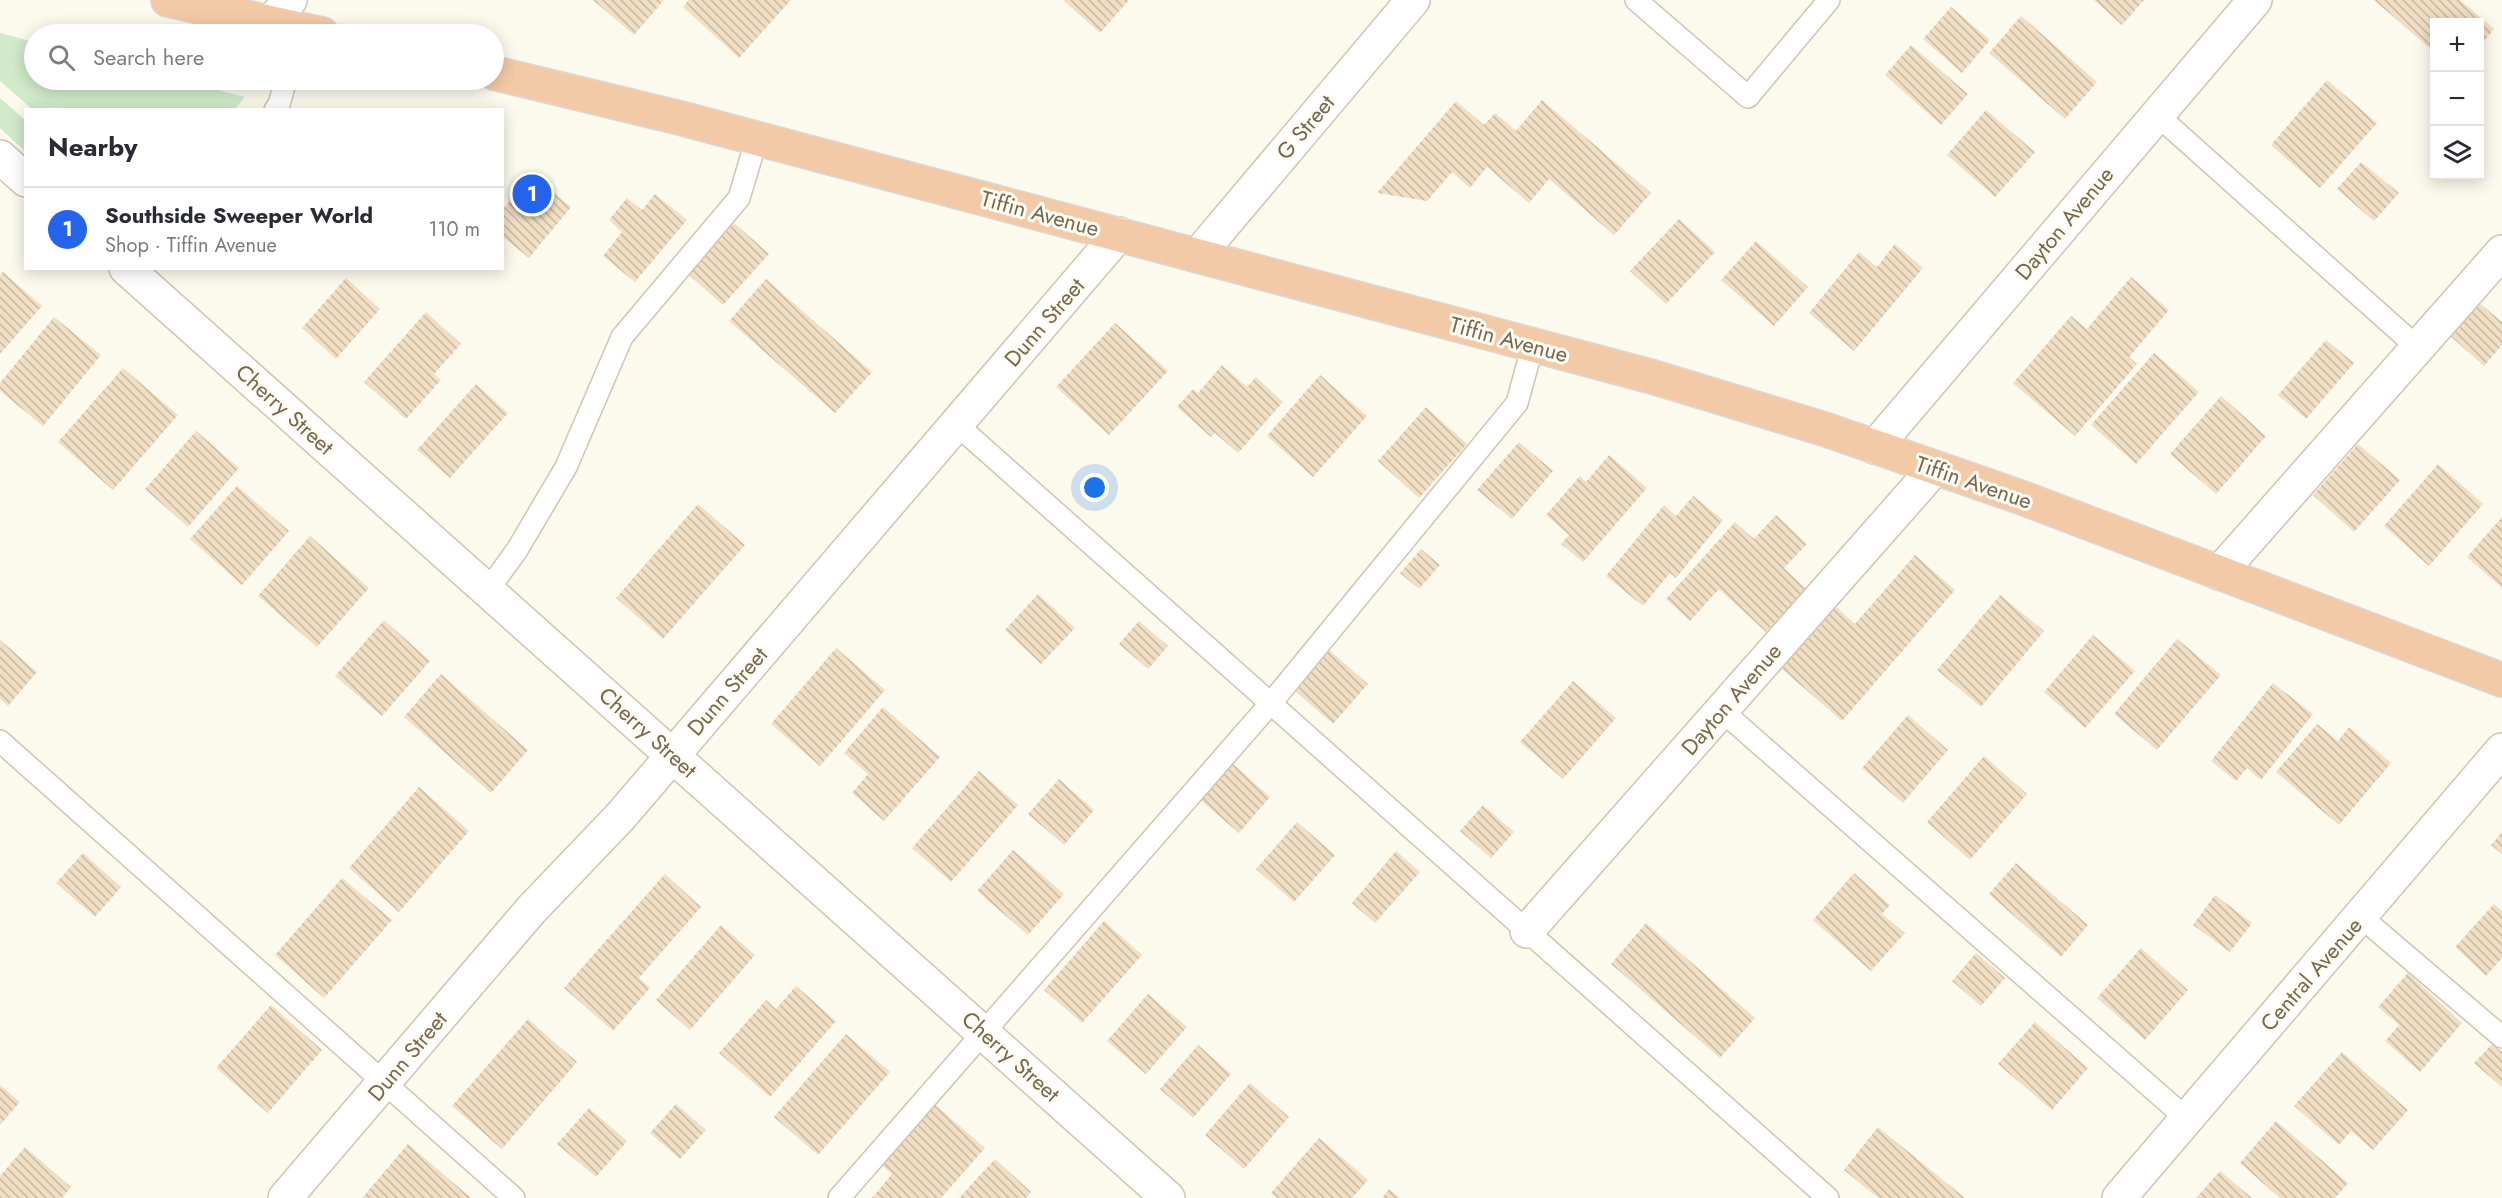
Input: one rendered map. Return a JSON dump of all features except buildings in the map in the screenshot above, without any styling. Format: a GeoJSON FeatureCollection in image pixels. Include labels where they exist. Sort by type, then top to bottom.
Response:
{"type":"FeatureCollection","features":[{"type":"Feature","properties":{"kind":"highway"},"geometry":{"type":"LineString","coordinates":[[168,0],[296,24]]}},
{"type":"Feature","properties":{"kind":"highway","name":"Tiffin Avenue"},"geometry":{"type":"LineString","coordinates":[[504,75],[757,138],[1198,255],[1653,378],[1824,429],[2020,497],[2502,680]]}},
{"type":"Feature","properties":{"kind":"street","name":"G Street"},"geometry":{"type":"LineString","coordinates":[[1198,255],[1413,0]]}},
{"type":"Feature","properties":{"kind":"street","name":"Dayton Avenue"},"geometry":{"type":"LineString","coordinates":[[1875,447],[2255,0]]}},
{"type":"Feature","properties":{"kind":"street"},"geometry":{"type":"LineString","coordinates":[[0,157],[24,178]]}},
{"type":"Feature","properties":{"kind":"street","name":"Dunn Street"},"geometry":{"type":"LineString","coordinates":[[285,1198],[531,910],[620,817],[1119,234]]}},
{"type":"Feature","properties":{"kind":"street"},"geometry":{"type":"LineString","coordinates":[[2219,573],[2502,252]]}},
{"type":"Feature","properties":{"kind":"street","name":"Cherry Street"},"geometry":{"type":"LineString","coordinates":[[137,272],[488,590],[1168,1198]]}},
{"type":"Feature","properties":{"kind":"street","name":"Dayton Avenue"},"geometry":{"type":"LineString","coordinates":[[1527,931],[1935,468]]}},
{"type":"Feature","properties":{"kind":"street","name":"Central Avenue"},"geometry":{"type":"LineString","coordinates":[[2119,1198],[2502,750]]}},
{"type":"Feature","properties":{"kind":"lane"},"geometry":{"type":"LineString","coordinates":[[1636,0],[1748,97],[1829,0]]}},
{"type":"Feature","properties":{"kind":"lane"},"geometry":{"type":"LineString","coordinates":[[276,108],[283,90]]}},
{"type":"Feature","properties":{"kind":"lane"},"geometry":{"type":"LineString","coordinates":[[2156,114],[2418,348]]}},
{"type":"Feature","properties":{"kind":"lane"},"geometry":{"type":"LineString","coordinates":[[488,590],[517,550],[566,467],[622,337],[739,198],[757,138]]}},
{"type":"Feature","properties":{"kind":"lane"},"geometry":{"type":"LineString","coordinates":[[839,1198],[1271,704],[1517,403],[1533,345]]}},
{"type":"Feature","properties":{"kind":"lane"},"geometry":{"type":"LineString","coordinates":[[956,424],[1828,1198]]}},
{"type":"Feature","properties":{"kind":"lane"},"geometry":{"type":"LineString","coordinates":[[1721,710],[2187,1119]]}},
{"type":"Feature","properties":{"kind":"lane"},"geometry":{"type":"LineString","coordinates":[[0,741],[514,1198]]}},
{"type":"Feature","properties":{"kind":"lane"},"geometry":{"type":"LineString","coordinates":[[2360,916],[2502,1037]]}},
{"type":"Feature","properties":{"kind":"green space"},"geometry":{"type":"Polygon","coordinates":[[[0,33],[24,39],[24,90],[217,90],[245,97],[236,108],[31,108],[0,81],[0,33]]]}},
{"type":"Feature","properties":{"kind":"green space"},"geometry":{"type":"Polygon","coordinates":[[[0,98],[24,119],[24,150],[0,128],[0,98]]]}},
{"type":"Feature","properties":{"kind":"place","name":"Southside Sweeper World"},"geometry":{"type":"Point","coordinates":[532,194]}}]}
